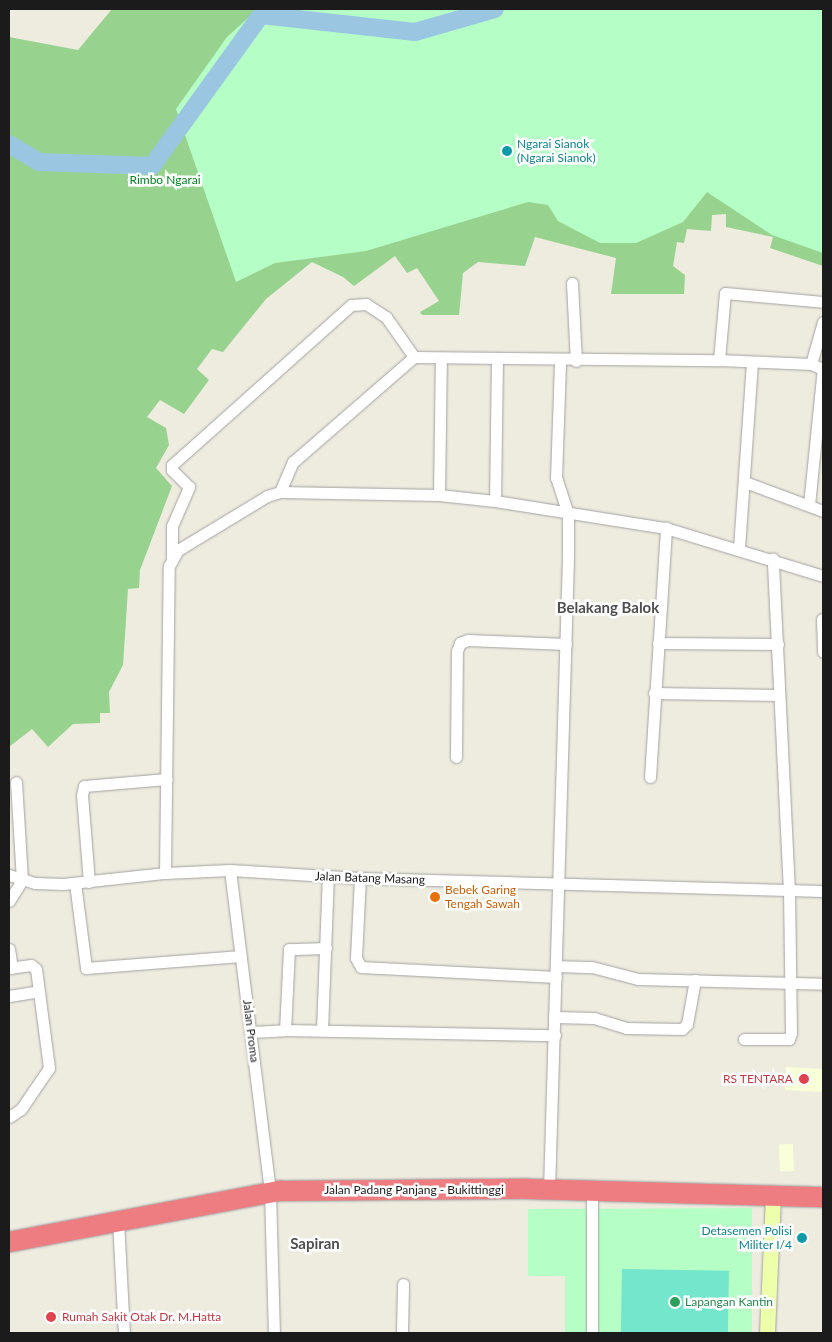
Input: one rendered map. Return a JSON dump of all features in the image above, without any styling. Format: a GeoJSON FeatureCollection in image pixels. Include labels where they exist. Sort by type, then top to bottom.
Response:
{"type":"FeatureCollection","features":[{"type":"Feature","properties":{"kind":"highway","name":"Jalan Padang Panjang - Bukittinggi"},"geometry":{"type":"LineString","coordinates":[[9,1242],[270,1192],[549,1190],[823,1197]]}},
{"type":"Feature","properties":{"kind":"street"},"geometry":{"type":"LineString","coordinates":[[572,283],[576,361]]}},
{"type":"Feature","properties":{"kind":"street"},"geometry":{"type":"LineString","coordinates":[[719,360],[725,293],[823,302]]}},
{"type":"Feature","properties":{"kind":"street"},"geometry":{"type":"LineString","coordinates":[[165,873],[172,526],[189,487],[172,470],[172,465],[350,305],[366,304],[386,317],[414,357]]}},
{"type":"Feature","properties":{"kind":"street"},"geometry":{"type":"LineString","coordinates":[[811,364],[823,322]]}},
{"type":"Feature","properties":{"kind":"street"},"geometry":{"type":"LineString","coordinates":[[280,492],[293,462],[414,357],[560,361],[719,360],[811,364],[823,369],[818,440],[809,505]]}},
{"type":"Feature","properties":{"kind":"street"},"geometry":{"type":"LineString","coordinates":[[439,495],[440,358]]}},
{"type":"Feature","properties":{"kind":"street"},"geometry":{"type":"LineString","coordinates":[[495,501],[497,359]]}},
{"type":"Feature","properties":{"kind":"street"},"geometry":{"type":"LineString","coordinates":[[549,1190],[555,1035],[556,883],[566,644],[568,514],[556,478],[560,361]]}},
{"type":"Feature","properties":{"kind":"street"},"geometry":{"type":"LineString","coordinates":[[739,548],[752,362]]}},
{"type":"Feature","properties":{"kind":"street"},"geometry":{"type":"LineString","coordinates":[[745,482],[823,511]]}},
{"type":"Feature","properties":{"kind":"street"},"geometry":{"type":"LineString","coordinates":[[172,557],[178,550],[280,492],[439,495],[495,501],[666,528],[773,558],[823,576]]}},
{"type":"Feature","properties":{"kind":"street"},"geometry":{"type":"LineString","coordinates":[[650,777],[666,528]]}},
{"type":"Feature","properties":{"kind":"street"},"geometry":{"type":"LineString","coordinates":[[744,1039],[789,1038],[789,891],[773,558]]}},
{"type":"Feature","properties":{"kind":"street"},"geometry":{"type":"LineString","coordinates":[[822,618],[823,652]]}},
{"type":"Feature","properties":{"kind":"street"},"geometry":{"type":"LineString","coordinates":[[456,757],[457,651],[460,643],[468,640],[566,644]]}},
{"type":"Feature","properties":{"kind":"street"},"geometry":{"type":"LineString","coordinates":[[658,643],[778,644]]}},
{"type":"Feature","properties":{"kind":"street"},"geometry":{"type":"LineString","coordinates":[[654,693],[780,695]]}},
{"type":"Feature","properties":{"kind":"street"},"geometry":{"type":"LineString","coordinates":[[89,882],[82,795],[84,786],[166,778]]}},
{"type":"Feature","properties":{"kind":"street"},"geometry":{"type":"LineString","coordinates":[[9,901],[22,880],[16,782]]}},
{"type":"Feature","properties":{"kind":"street","name":"Jalan Batang Masang"},"geometry":{"type":"LineString","coordinates":[[9,875],[22,880],[49,884],[89,882],[165,873],[230,870],[328,877],[823,891]]}},
{"type":"Feature","properties":{"kind":"street","name":"Jalan Proma"},"geometry":{"type":"LineString","coordinates":[[230,870],[252,1032],[270,1192],[274,1333]]}},
{"type":"Feature","properties":{"kind":"street"},"geometry":{"type":"LineString","coordinates":[[322,1030],[328,877]]}},
{"type":"Feature","properties":{"kind":"street"},"geometry":{"type":"LineString","coordinates":[[360,878],[356,958],[361,967],[556,972],[592,967],[614,975],[638,979],[823,984]]}},
{"type":"Feature","properties":{"kind":"street"},"geometry":{"type":"LineString","coordinates":[[74,883],[86,968],[241,956]]}},
{"type":"Feature","properties":{"kind":"street"},"geometry":{"type":"LineString","coordinates":[[286,1030],[289,949],[326,948]]}},
{"type":"Feature","properties":{"kind":"street"},"geometry":{"type":"LineString","coordinates":[[9,949],[10,968],[34,966],[39,990],[48,1073],[20,1109],[9,1116]]}},
{"type":"Feature","properties":{"kind":"street"},"geometry":{"type":"LineString","coordinates":[[554,1017],[600,1019],[626,1028],[682,1029],[686,1024],[696,980]]}},
{"type":"Feature","properties":{"kind":"street"},"geometry":{"type":"LineString","coordinates":[[9,996],[39,990]]}},
{"type":"Feature","properties":{"kind":"street"},"geometry":{"type":"LineString","coordinates":[[252,1032],[322,1030],[555,1035]]}},
{"type":"Feature","properties":{"kind":"street"},"geometry":{"type":"LineString","coordinates":[[592,1192],[592,1333]]}},
{"type":"Feature","properties":{"kind":"street"},"geometry":{"type":"LineString","coordinates":[[767,1333],[773,1195]]}},
{"type":"Feature","properties":{"kind":"street"},"geometry":{"type":"LineString","coordinates":[[118,1220],[124,1333]]}},
{"type":"Feature","properties":{"kind":"street"},"geometry":{"type":"LineString","coordinates":[[402,1333],[403,1284]]}},
{"type":"Feature","properties":{"kind":"shaded area","name":"RS TENTARA"},"geometry":{"type":"Polygon","coordinates":[[[786,1067],[823,1069],[822,1092],[785,1090],[786,1067]]]}},
{"type":"Feature","properties":{"kind":"shaded area"},"geometry":{"type":"Polygon","coordinates":[[[779,1144],[793,1144],[794,1171],[780,1171],[779,1144]]]}},
{"type":"Feature","properties":{"kind":"shaded area","name":"Lapangan Kantin"},"geometry":{"type":"Polygon","coordinates":[[[622,1269],[729,1271],[728,1333],[621,1333],[622,1269]]]}},
{"type":"Feature","properties":{"kind":"green space","name":"Rimbo Ngarai"},"geometry":{"type":"Polygon","coordinates":[[[112,9],[823,9],[823,266],[770,248],[773,237],[726,227],[726,214],[712,215],[711,231],[687,229],[684,243],[677,242],[673,266],[685,275],[684,294],[611,294],[616,258],[535,237],[525,266],[478,262],[463,273],[459,315],[422,315],[420,312],[439,301],[417,268],[407,273],[395,256],[354,286],[343,277],[312,262],[266,299],[223,352],[212,349],[197,369],[209,380],[184,414],[160,400],[147,417],[166,428],[169,445],[156,468],[172,486],[140,570],[139,588],[128,589],[123,665],[109,692],[110,713],[100,713],[100,723],[73,724],[48,747],[32,729],[9,747],[9,37],[78,50],[112,9]]]}},
{"type":"Feature","properties":{"kind":"green space","name":"Ngarai Sianok (Ngarai Sianok)"},"geometry":{"type":"Polygon","coordinates":[[[258,9],[823,9],[823,253],[772,235],[707,192],[683,222],[636,243],[600,243],[558,221],[548,205],[528,202],[366,251],[275,263],[236,282],[176,109],[227,37],[258,9]]]}},
{"type":"Feature","properties":{"kind":"green space"},"geometry":{"type":"Polygon","coordinates":[[[752,1208],[752,1333],[565,1333],[565,1276],[528,1276],[528,1209],[752,1208]]]}},
{"type":"Feature","properties":{"kind":"waterway"},"geometry":{"type":"LineString","coordinates":[[9,144],[39,162],[152,166],[261,15],[415,32],[495,9]]}},
{"type":"Feature","properties":{"kind":"place","name":"Ngarai Sianok (Ngarai Sianok)"},"geometry":{"type":"Point","coordinates":[507,151]}},
{"type":"Feature","properties":{"kind":"place","name":"Bebek Garing Tengah Sawah"},"geometry":{"type":"Point","coordinates":[435,897]}},
{"type":"Feature","properties":{"kind":"place","name":"RS TENTARA"},"geometry":{"type":"Point","coordinates":[804,1079]}},
{"type":"Feature","properties":{"kind":"place","name":"Detasemen Polisi Militer I/4"},"geometry":{"type":"Point","coordinates":[802,1238]}},
{"type":"Feature","properties":{"kind":"place","name":"Lapangan Kantin"},"geometry":{"type":"Point","coordinates":[675,1302]}},
{"type":"Feature","properties":{"kind":"place","name":"Rumah Sakit Otak Dr. M.Hatta"},"geometry":{"type":"Point","coordinates":[51,1317]}},
{"type":"Feature","properties":{"kind":"district","name":"Belakang Balok"},"geometry":{"type":"Point","coordinates":[608,608]}},
{"type":"Feature","properties":{"kind":"district","name":"Sapiran"},"geometry":{"type":"Point","coordinates":[315,1244]}}]}
